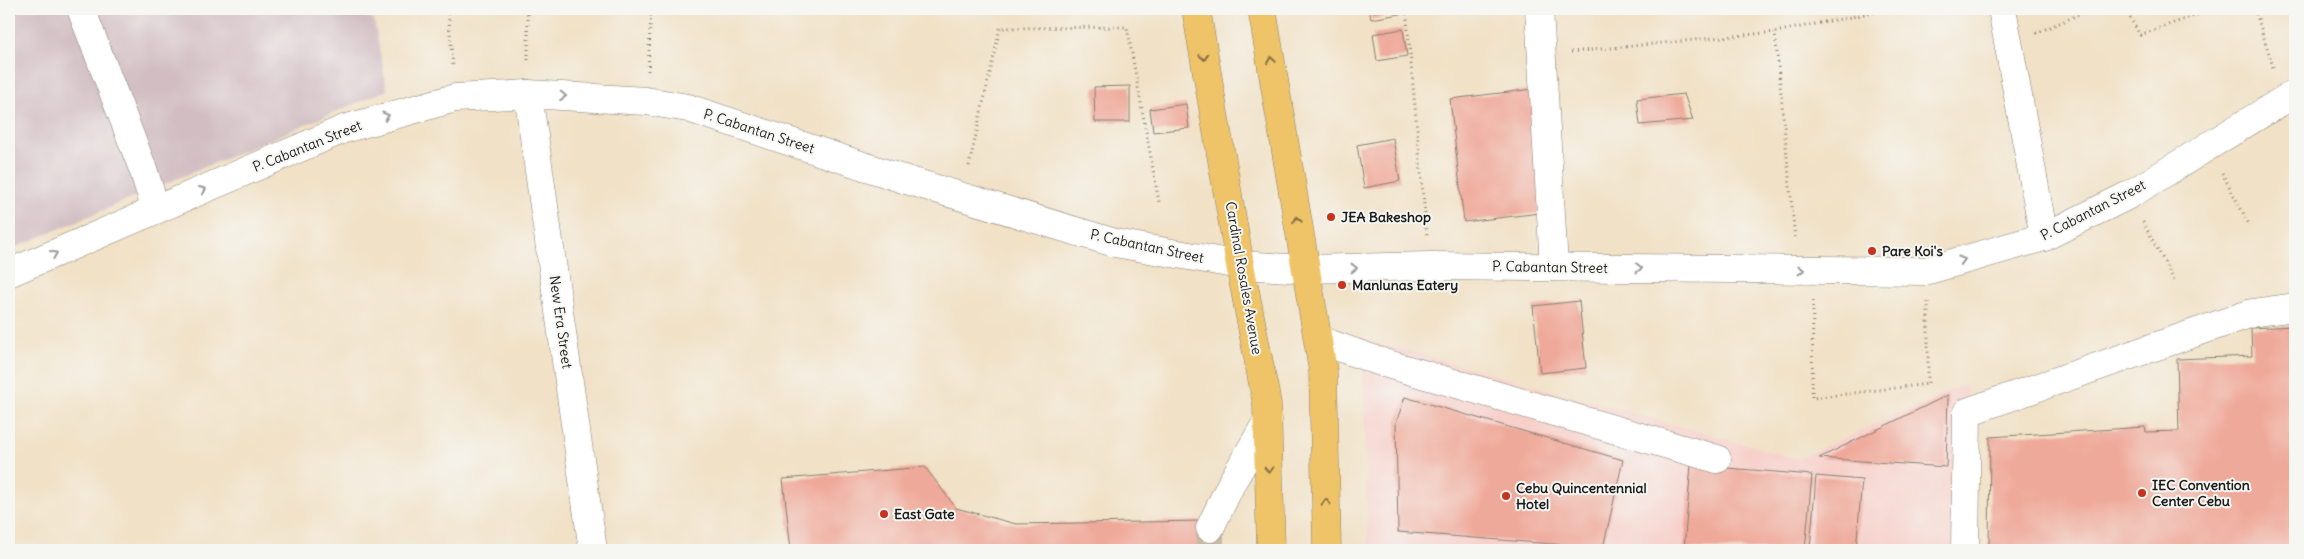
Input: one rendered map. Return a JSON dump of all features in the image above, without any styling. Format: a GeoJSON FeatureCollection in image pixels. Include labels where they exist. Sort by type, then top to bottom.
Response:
{"type":"FeatureCollection","features":[{"type":"Feature","properties":{"kind":"main road","name":"Cardinal Rosales Avenue"},"geometry":{"type":"LineString","coordinates":[[1196,9],[1240,265],[1267,404],[1271,550]]}},
{"type":"Feature","properties":{"kind":"main road"},"geometry":{"type":"LineString","coordinates":[[1262,9],[1322,371],[1327,550]]}},
{"type":"Feature","properties":{"kind":"street"},"geometry":{"type":"LineString","coordinates":[[81,9],[143,169],[156,210]]}},
{"type":"Feature","properties":{"kind":"street"},"geometry":{"type":"LineString","coordinates":[[1539,9],[1554,267]]}},
{"type":"Feature","properties":{"kind":"street"},"geometry":{"type":"LineString","coordinates":[[2002,9],[2044,237]]}},
{"type":"Feature","properties":{"kind":"street","name":"P. Cabantan Street"},"geometry":{"type":"LineString","coordinates":[[9,273],[344,129],[456,98],[528,94],[646,102],[688,108],[1115,243],[1240,265],[1305,268],[1430,266],[1925,271],[2044,237],[2129,195],[2289,96]]}},
{"type":"Feature","properties":{"kind":"street","name":"New Era Street"},"geometry":{"type":"LineString","coordinates":[[528,94],[594,550]]}},
{"type":"Feature","properties":{"kind":"street"},"geometry":{"type":"LineString","coordinates":[[1965,550],[1967,412],[2252,313],[2295,307]]}},
{"type":"Feature","properties":{"kind":"street"},"geometry":{"type":"LineString","coordinates":[[1318,340],[1384,363],[1717,459]]}},
{"type":"Feature","properties":{"kind":"street"},"geometry":{"type":"LineString","coordinates":[[1210,528],[1232,482],[1268,420]]}},
{"type":"Feature","properties":{"kind":"path"},"geometry":{"type":"LineString","coordinates":[[448,9],[456,98]]}},
{"type":"Feature","properties":{"kind":"path"},"geometry":{"type":"LineString","coordinates":[[528,9],[528,94]]}},
{"type":"Feature","properties":{"kind":"path"},"geometry":{"type":"LineString","coordinates":[[646,102],[651,9]]}},
{"type":"Feature","properties":{"kind":"path"},"geometry":{"type":"LineString","coordinates":[[1406,9],[1430,266]]}},
{"type":"Feature","properties":{"kind":"path"},"geometry":{"type":"LineString","coordinates":[[1541,56],[1775,32],[1891,9]]}},
{"type":"Feature","properties":{"kind":"path"},"geometry":{"type":"LineString","coordinates":[[2008,45],[2092,9]]}},
{"type":"Feature","properties":{"kind":"path"},"geometry":{"type":"LineString","coordinates":[[2125,9],[2140,36],[2213,9]]}},
{"type":"Feature","properties":{"kind":"path"},"geometry":{"type":"LineString","coordinates":[[2255,9],[2289,96]]}},
{"type":"Feature","properties":{"kind":"path"},"geometry":{"type":"LineString","coordinates":[[962,196],[1000,28],[1127,28],[1159,202]]}},
{"type":"Feature","properties":{"kind":"path"},"geometry":{"type":"LineString","coordinates":[[1775,32],[1805,270],[1812,398],[1928,384],[1928,316],[1925,271]]}},
{"type":"Feature","properties":{"kind":"path"},"geometry":{"type":"LineString","coordinates":[[2207,146],[2250,226]]}},
{"type":"Feature","properties":{"kind":"path"},"geometry":{"type":"LineString","coordinates":[[2129,195],[2174,282]]}},
{"type":"Feature","properties":{"kind":"shaded area"},"geometry":{"type":"Polygon","coordinates":[[[9,9],[347,9],[374,20],[387,90],[9,250],[9,9]]]}},
{"type":"Feature","properties":{"kind":"shaded area"},"geometry":{"type":"Polygon","coordinates":[[[1358,337],[1798,459],[1967,383],[1965,550],[1368,550],[1364,386],[1358,337]]]}},
{"type":"Feature","properties":{"kind":"building"},"geometry":{"type":"Polygon","coordinates":[[[1369,9],[1405,9],[1406,13],[1371,19],[1369,9]]]}},
{"type":"Feature","properties":{"kind":"building"},"geometry":{"type":"Polygon","coordinates":[[[1759,9],[1774,9],[1774,10],[1759,12],[1759,9]]]}},
{"type":"Feature","properties":{"kind":"building"},"geometry":{"type":"Polygon","coordinates":[[[2193,9],[2211,9],[2195,15],[2193,9]]]}},
{"type":"Feature","properties":{"kind":"building"},"geometry":{"type":"Polygon","coordinates":[[[1403,29],[1407,56],[1377,61],[1373,34],[1403,29]]]}},
{"type":"Feature","properties":{"kind":"building"},"geometry":{"type":"Polygon","coordinates":[[[1130,86],[1130,122],[1095,122],[1094,87],[1130,86]]]}},
{"type":"Feature","properties":{"kind":"building"},"geometry":{"type":"Polygon","coordinates":[[[1534,89],[1549,212],[1464,222],[1450,99],[1534,89]]]}},
{"type":"Feature","properties":{"kind":"building"},"geometry":{"type":"Polygon","coordinates":[[[1684,94],[1693,120],[1640,125],[1637,99],[1684,94]]]}},
{"type":"Feature","properties":{"kind":"building"},"geometry":{"type":"Polygon","coordinates":[[[1186,104],[1189,128],[1153,132],[1150,109],[1186,104]]]}},
{"type":"Feature","properties":{"kind":"building"},"geometry":{"type":"Polygon","coordinates":[[[1393,138],[1400,181],[1364,188],[1357,145],[1393,138]]]}},
{"type":"Feature","properties":{"kind":"building"},"geometry":{"type":"Polygon","coordinates":[[[1579,301],[1586,368],[1540,373],[1533,306],[1579,301]]]}},
{"type":"Feature","properties":{"kind":"building","name":"IEC Convention Center Cebu"},"geometry":{"type":"Polygon","coordinates":[[[2295,326],[2295,550],[1989,550],[1990,437],[2145,427],[2146,432],[2179,431],[2177,359],[2252,356],[2251,328],[2295,326]]]}},
{"type":"Feature","properties":{"kind":"building"},"geometry":{"type":"Polygon","coordinates":[[[1948,395],[1946,467],[1819,458],[1948,395]]]}},
{"type":"Feature","properties":{"kind":"building","name":"Cebu Quincentennial Hotel"},"geometry":{"type":"Polygon","coordinates":[[[1405,397],[1623,460],[1603,548],[1398,532],[1396,423],[1405,397]]]}},
{"type":"Feature","properties":{"kind":"building"},"geometry":{"type":"Polygon","coordinates":[[[1691,465],[1812,475],[1805,550],[1684,548],[1691,465]]]}},
{"type":"Feature","properties":{"kind":"building","name":"East Gate"},"geometry":{"type":"Polygon","coordinates":[[[925,467],[956,508],[1016,524],[1203,521],[1203,550],[791,550],[783,479],[925,467]]]}},
{"type":"Feature","properties":{"kind":"building"},"geometry":{"type":"Polygon","coordinates":[[[1816,476],[1862,480],[1856,550],[1810,550],[1816,476]]]}},
{"type":"Feature","properties":{"kind":"tunnel"},"geometry":{"type":"LineString","coordinates":[[1210,528],[1210,550]]}},
{"type":"Feature","properties":{"kind":"place","name":"JEA Bakeshop"},"geometry":{"type":"Point","coordinates":[1331,217]}},
{"type":"Feature","properties":{"kind":"place","name":"Pare Koi's"},"geometry":{"type":"Point","coordinates":[1872,251]}},
{"type":"Feature","properties":{"kind":"place","name":"Manlunas Eatery"},"geometry":{"type":"Point","coordinates":[1342,285]}},
{"type":"Feature","properties":{"kind":"place","name":"IEC Convention Center Cebu"},"geometry":{"type":"Point","coordinates":[2142,493]}},
{"type":"Feature","properties":{"kind":"place","name":"Cebu Quincentennial Hotel"},"geometry":{"type":"Point","coordinates":[1506,496]}},
{"type":"Feature","properties":{"kind":"place","name":"East Gate"},"geometry":{"type":"Point","coordinates":[884,514]}}]}
